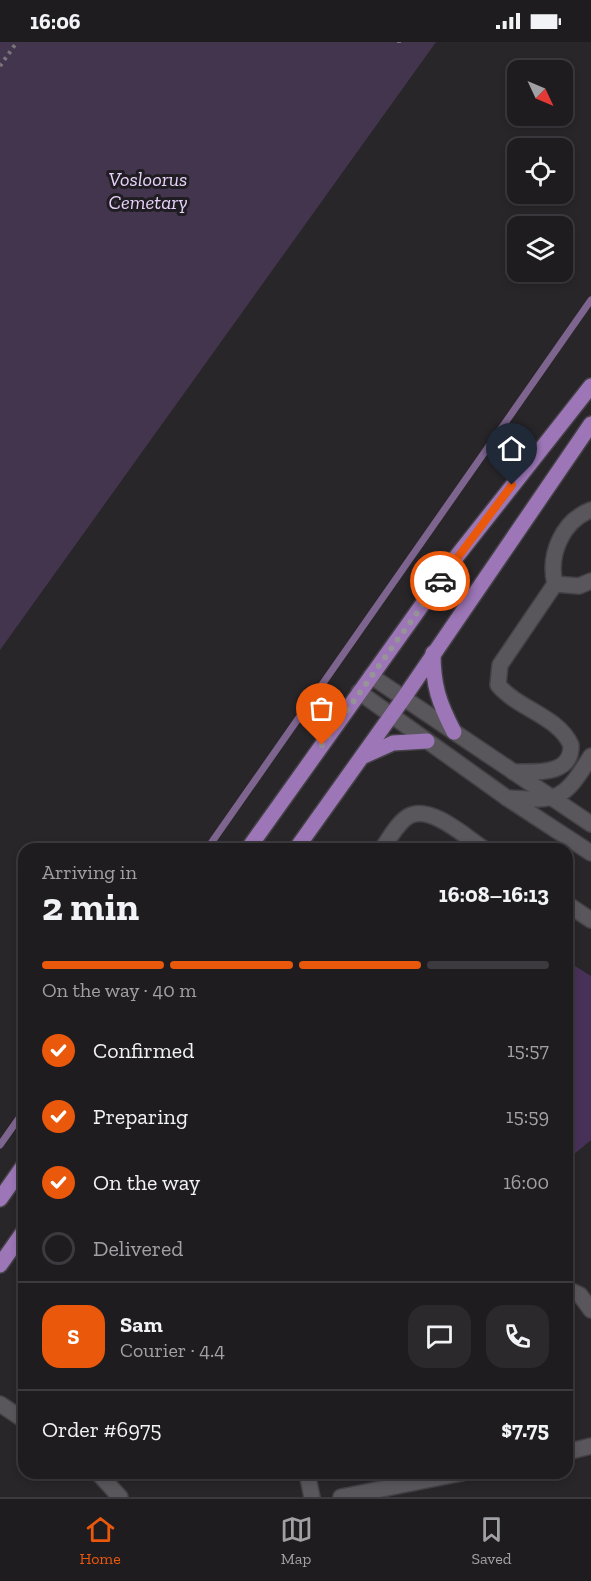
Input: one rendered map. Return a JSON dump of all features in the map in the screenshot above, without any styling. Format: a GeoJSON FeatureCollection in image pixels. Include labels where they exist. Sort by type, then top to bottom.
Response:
{"type":"FeatureCollection","features":[{"type":"Feature","properties":{"kind":"main road"},"geometry":{"type":"LineString","coordinates":[[252,843],[457,556],[591,386]]}},
{"type":"Feature","properties":{"kind":"main road"},"geometry":{"type":"LineString","coordinates":[[300,843],[403,699],[591,424]]}},
{"type":"Feature","properties":{"kind":"main road"},"geometry":{"type":"LineString","coordinates":[[433,653],[435,688],[439,702],[454,732]]}},
{"type":"Feature","properties":{"kind":"main road"},"geometry":{"type":"LineString","coordinates":[[361,758],[393,743],[427,741]]}},
{"type":"Feature","properties":{"kind":"main road"},"geometry":{"type":"LineString","coordinates":[[0,1199],[18,1174]]}},
{"type":"Feature","properties":{"kind":"main road"},"geometry":{"type":"LineString","coordinates":[[0,1265],[18,1240]]}},
{"type":"Feature","properties":{"kind":"street"},"geometry":{"type":"LineString","coordinates":[[513,772],[547,772],[558,768],[568,759],[572,751],[568,736],[506,695],[498,685],[500,665],[555,584],[552,562],[562,538],[574,519],[591,510]]}},
{"type":"Feature","properties":{"kind":"street"},"geometry":{"type":"LineString","coordinates":[[555,584],[579,586],[591,581]]}},
{"type":"Feature","properties":{"kind":"street"},"geometry":{"type":"LineString","coordinates":[[370,676],[591,824]]}},
{"type":"Feature","properties":{"kind":"street"},"geometry":{"type":"LineString","coordinates":[[359,692],[507,798],[591,853]]}},
{"type":"Feature","properties":{"kind":"street"},"geometry":{"type":"LineString","coordinates":[[507,798],[553,798],[571,787],[591,756]]}},
{"type":"Feature","properties":{"kind":"street"},"geometry":{"type":"LineString","coordinates":[[387,843],[408,816],[422,812],[434,816],[475,843]]}},
{"type":"Feature","properties":{"kind":"street"},"geometry":{"type":"LineString","coordinates":[[573,908],[591,920]]}},
{"type":"Feature","properties":{"kind":"street"},"geometry":{"type":"LineString","coordinates":[[573,1292],[580,1295],[591,1310]]}},
{"type":"Feature","properties":{"kind":"street"},"geometry":{"type":"LineString","coordinates":[[0,1404],[18,1416]]}},
{"type":"Feature","properties":{"kind":"street"},"geometry":{"type":"LineString","coordinates":[[573,1450],[591,1446]]}},
{"type":"Feature","properties":{"kind":"street"},"geometry":{"type":"LineString","coordinates":[[104,1479],[120,1497]]}},
{"type":"Feature","properties":{"kind":"street"},"geometry":{"type":"LineString","coordinates":[[308,1479],[312,1497]]}},
{"type":"Feature","properties":{"kind":"street"},"geometry":{"type":"LineString","coordinates":[[341,1497],[432,1479]]}},
{"type":"Feature","properties":{"kind":"path"},"geometry":{"type":"LineString","coordinates":[[0,66],[17,42]]}},
{"type":"Feature","properties":{"kind":"green space","name":"Vosloorus Cemetary"},"geometry":{"type":"Polygon","coordinates":[[[0,42],[436,42],[0,650],[0,42]]]}},
{"type":"Feature","properties":{"kind":"building"},"geometry":{"type":"Polygon","coordinates":[[[573,965],[591,976],[591,1140],[573,1155],[573,965]]]}},
{"type":"Feature","properties":{"kind":"waterway"},"geometry":{"type":"LineString","coordinates":[[211,843],[591,300]]}},
{"type":"Feature","properties":{"kind":"waterway"},"geometry":{"type":"LineString","coordinates":[[0,1145],[18,1120]]}},
{"type":"Feature","properties":{"kind":"way so far"},"geometry":{"type":"LineString","coordinates":[[322,745],[440,581]]}},
{"type":"Feature","properties":{"kind":"route"},"geometry":{"type":"LineString","coordinates":[[440,581],[512,485]]}}]}
